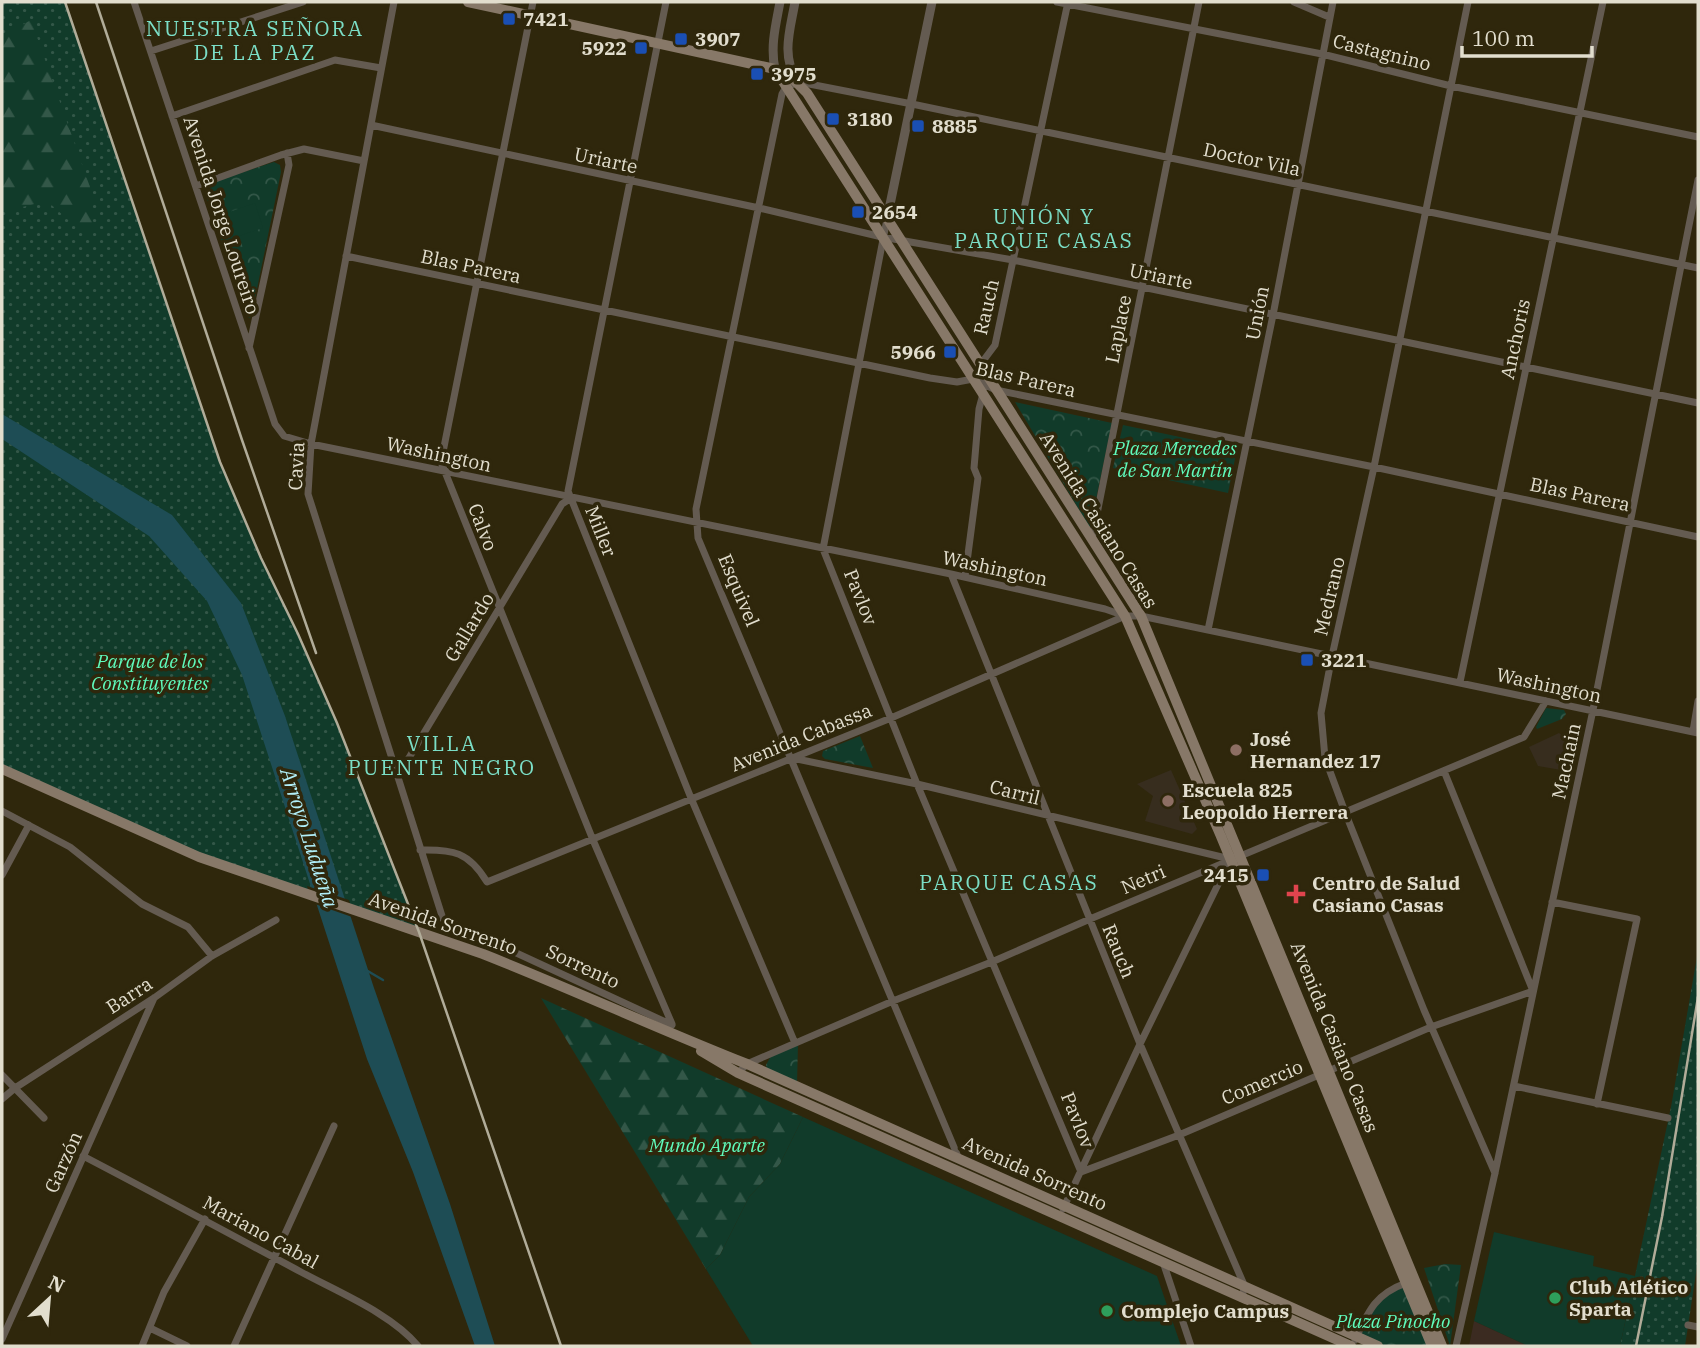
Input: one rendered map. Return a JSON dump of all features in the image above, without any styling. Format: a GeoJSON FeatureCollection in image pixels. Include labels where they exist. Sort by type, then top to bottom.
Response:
{"type":"FeatureCollection","features":[{"type":"Feature","properties":{"kind":"main road","name":"Avenida Casiano Casas"},"geometry":{"type":"LineString","coordinates":[[468,2],[775,69],[799,82],[1141,616],[1432,1346]]}},
{"type":"Feature","properties":{"kind":"main road","name":"Avenida Casiano Casas"},"geometry":{"type":"LineString","coordinates":[[775,69],[1125,616],[1236,857]]}},
{"type":"Feature","properties":{"kind":"main road","name":"Avenida Sorrento"},"geometry":{"type":"LineString","coordinates":[[2,769],[199,857],[523,970],[676,1037],[747,1064],[1245,1287],[1354,1343]]}},
{"type":"Feature","properties":{"kind":"main road","name":"Avenida Sorrento"},"geometry":{"type":"LineString","coordinates":[[676,1037],[738,1073],[1241,1298],[1354,1343],[1378,1346]]}},
{"type":"Feature","properties":{"kind":"main road","name":"Avenida Casiano Casas"},"geometry":{"type":"LineString","coordinates":[[1324,1072],[1442,1346]]}},
{"type":"Feature","properties":{"kind":"street","name":"Avenida Jorge Loureiro"},"geometry":{"type":"LineString","coordinates":[[134,2],[275,424],[284,436]]}},
{"type":"Feature","properties":{"kind":"street"},"geometry":{"type":"LineString","coordinates":[[151,51],[303,2]]}},
{"type":"Feature","properties":{"kind":"street","name":"Cavia"},"geometry":{"type":"LineString","coordinates":[[394,2],[311,444],[308,494],[443,919]]}},
{"type":"Feature","properties":{"kind":"street","name":"Calvo"},"geometry":{"type":"LineString","coordinates":[[533,2],[441,462],[498,609],[676,1037]]}},
{"type":"Feature","properties":{"kind":"street","name":"Miller"},"geometry":{"type":"LineString","coordinates":[[666,2],[568,491],[691,798],[795,1043]]}},
{"type":"Feature","properties":{"kind":"street"},"geometry":{"type":"LineString","coordinates":[[775,69],[772,56],[780,2]]}},
{"type":"Feature","properties":{"kind":"street"},"geometry":{"type":"LineString","coordinates":[[786,87],[799,82],[789,68],[787,54],[795,2]]}},
{"type":"Feature","properties":{"kind":"street"},"geometry":{"type":"LineString","coordinates":[[823,549],[882,237],[932,2]]}},
{"type":"Feature","properties":{"kind":"street","name":"Castagnino"},"geometry":{"type":"LineString","coordinates":[[1057,2],[1322,54],[1451,86],[1698,137]]}},
{"type":"Feature","properties":{"kind":"street","name":"Laplace"},"geometry":{"type":"LineString","coordinates":[[1091,539],[1199,2]]}},
{"type":"Feature","properties":{"kind":"street"},"geometry":{"type":"LineString","coordinates":[[1294,2],[1329,17]]}},
{"type":"Feature","properties":{"kind":"street","name":"Unión"},"geometry":{"type":"LineString","coordinates":[[1208,630],[1273,315],[1333,2]]}},
{"type":"Feature","properties":{"kind":"street","name":"Medrano"},"geometry":{"type":"LineString","coordinates":[[1468,2],[1321,713],[1325,758],[1345,812],[1431,1027],[1495,1173]]}},
{"type":"Feature","properties":{"kind":"street","name":"Anchoris"},"geometry":{"type":"LineString","coordinates":[[1460,682],[1603,2]]}},
{"type":"Feature","properties":{"kind":"street","name":"Rauch"},"geometry":{"type":"LineString","coordinates":[[980,365],[995,345],[1068,3]]}},
{"type":"Feature","properties":{"kind":"street"},"geometry":{"type":"LineString","coordinates":[[172,116],[335,61],[381,68]]}},
{"type":"Feature","properties":{"kind":"street","name":"Doctor Vila"},"geometry":{"type":"LineString","coordinates":[[799,82],[1698,268]]}},
{"type":"Feature","properties":{"kind":"street","name":"Esquivel"},"geometry":{"type":"LineString","coordinates":[[786,87],[782,94],[696,509],[698,538],[960,1159]]}},
{"type":"Feature","properties":{"kind":"street","name":"Uriarte"},"geometry":{"type":"LineString","coordinates":[[371,125],[882,237],[1013,260],[1698,403]]}},
{"type":"Feature","properties":{"kind":"street"},"geometry":{"type":"LineString","coordinates":[[196,186],[304,149],[364,161]]}},
{"type":"Feature","properties":{"kind":"street"},"geometry":{"type":"LineString","coordinates":[[249,348],[289,165],[288,153]]}},
{"type":"Feature","properties":{"kind":"street","name":"Machain"},"geometry":{"type":"LineString","coordinates":[[1456,1346],[1593,710],[1698,180]]}},
{"type":"Feature","properties":{"kind":"street","name":"Blas Parera"},"geometry":{"type":"LineString","coordinates":[[346,256],[1374,467],[1698,537]]}},
{"type":"Feature","properties":{"kind":"street"},"geometry":{"type":"LineString","coordinates":[[965,577],[978,478],[974,468],[980,365]]}},
{"type":"Feature","properties":{"kind":"street","name":"Washington"},"geometry":{"type":"LineString","coordinates":[[284,436],[311,444],[571,498],[951,574],[1105,609],[1125,616],[1141,616],[1695,732]]}},
{"type":"Feature","properties":{"kind":"street","name":"Gallardo"},"geometry":{"type":"LineString","coordinates":[[398,776],[562,504],[571,498]]}},
{"type":"Feature","properties":{"kind":"street","name":"Pavlov"},"geometry":{"type":"LineString","coordinates":[[823,549],[917,784],[1081,1172]]}},
{"type":"Feature","properties":{"kind":"street","name":"Rauch"},"geometry":{"type":"LineString","coordinates":[[951,574],[1140,1044],[1245,1287]]}},
{"type":"Feature","properties":{"kind":"street","name":"Avenida Cabassa"},"geometry":{"type":"LineString","coordinates":[[420,850],[444,849],[460,854],[476,864],[486,882],[891,718],[1125,616]]}},
{"type":"Feature","properties":{"kind":"street","name":"Netri"},"geometry":{"type":"LineString","coordinates":[[738,1073],[747,1064],[893,1001],[1524,737],[1546,701]]}},
{"type":"Feature","properties":{"kind":"street"},"geometry":{"type":"LineString","coordinates":[[1695,732],[1698,701]]}},
{"type":"Feature","properties":{"kind":"street","name":"Carril"},"geometry":{"type":"LineString","coordinates":[[791,758],[1236,857]]}},
{"type":"Feature","properties":{"kind":"street"},"geometry":{"type":"LineString","coordinates":[[1444,771],[1533,991]]}},
{"type":"Feature","properties":{"kind":"street"},"geometry":{"type":"LineString","coordinates":[[2,811],[70,847],[142,904],[188,927],[212,956]]}},
{"type":"Feature","properties":{"kind":"street"},"geometry":{"type":"LineString","coordinates":[[2,876],[29,825]]}},
{"type":"Feature","properties":{"kind":"street"},"geometry":{"type":"LineString","coordinates":[[1059,1216],[1140,1044],[1236,857]]}},
{"type":"Feature","properties":{"kind":"street"},"geometry":{"type":"LineString","coordinates":[[1552,902],[1637,919],[1597,1104]]}},
{"type":"Feature","properties":{"kind":"street","name":"Sorrento"},"geometry":{"type":"LineString","coordinates":[[443,919],[672,1025]]}},
{"type":"Feature","properties":{"kind":"street","name":"Barra"},"geometry":{"type":"LineString","coordinates":[[2,1099],[212,956],[276,920]]}},
{"type":"Feature","properties":{"kind":"street","name":"Comercio"},"geometry":{"type":"LineString","coordinates":[[1081,1172],[1179,1135],[1431,1027],[1533,991]]}},
{"type":"Feature","properties":{"kind":"street","name":"Garzón"},"geometry":{"type":"LineString","coordinates":[[2,1339],[154,998]]}},
{"type":"Feature","properties":{"kind":"street"},"geometry":{"type":"LineString","coordinates":[[2,1075],[44,1118]]}},
{"type":"Feature","properties":{"kind":"street"},"geometry":{"type":"LineString","coordinates":[[1514,1086],[1668,1118]]}},
{"type":"Feature","properties":{"kind":"street"},"geometry":{"type":"LineString","coordinates":[[234,1346],[276,1259],[334,1126]]}},
{"type":"Feature","properties":{"kind":"street","name":"Mariano Cabal"},"geometry":{"type":"LineString","coordinates":[[83,1156],[205,1219],[392,1323],[410,1336],[418,1346]]}},
{"type":"Feature","properties":{"kind":"street"},"geometry":{"type":"LineString","coordinates":[[956,1170],[960,1159]]}},
{"type":"Feature","properties":{"kind":"street"},"geometry":{"type":"LineString","coordinates":[[142,1346],[164,1292],[205,1219]]}},
{"type":"Feature","properties":{"kind":"street"},"geometry":{"type":"LineString","coordinates":[[1167,1252],[1163,1262],[1191,1346]]}},
{"type":"Feature","properties":{"kind":"street"},"geometry":{"type":"LineString","coordinates":[[1354,1343],[1378,1298],[1390,1289],[1406,1283]]}},
{"type":"Feature","properties":{"kind":"street"},"geometry":{"type":"LineString","coordinates":[[1241,1298],[1245,1287]]}},
{"type":"Feature","properties":{"kind":"street"},"geometry":{"type":"LineString","coordinates":[[1688,1325],[1698,1327]]}},
{"type":"Feature","properties":{"kind":"street"},"geometry":{"type":"LineString","coordinates":[[150,1328],[187,1346]]}},
{"type":"Feature","properties":{"kind":"shaded area"},"geometry":{"type":"Polygon","coordinates":[[[1559,733],[1567,739],[1561,770],[1538,766],[1529,747],[1559,733]]]}},
{"type":"Feature","properties":{"kind":"shaded area","name":"Escuela 825 Leopoldo Herrera"},"geometry":{"type":"Polygon","coordinates":[[[1171,770],[1197,829],[1192,834],[1145,821],[1153,796],[1137,784],[1171,770]]]}},
{"type":"Feature","properties":{"kind":"shaded area"},"geometry":{"type":"Polygon","coordinates":[[[1474,1321],[1528,1346],[1469,1346],[1474,1321]]]}},
{"type":"Feature","properties":{"kind":"green space","name":"Parque de los Constituyentes"},"geometry":{"type":"Polygon","coordinates":[[[2,2],[65,2],[220,462],[337,723],[419,932],[199,857],[2,769],[2,2]]]}},
{"type":"Feature","properties":{"kind":"green space"},"geometry":{"type":"Polygon","coordinates":[[[31,20],[90,187],[93,242],[47,201],[2,212],[2,36],[31,20]]]}},
{"type":"Feature","properties":{"kind":"green space"},"geometry":{"type":"Polygon","coordinates":[[[274,162],[280,165],[281,172],[250,318],[206,196],[213,182],[274,162]]]}},
{"type":"Feature","properties":{"kind":"green space"},"geometry":{"type":"Polygon","coordinates":[[[255,203],[263,228],[227,240],[218,216],[255,203]]]}},
{"type":"Feature","properties":{"kind":"green space","name":"Plaza Mercedes de San Martín"},"geometry":{"type":"Polygon","coordinates":[[[1015,402],[1112,423],[1090,528],[1015,402]]]}},
{"type":"Feature","properties":{"kind":"green space","name":"Plaza Mercedes de San Martín"},"geometry":{"type":"Polygon","coordinates":[[[1123,425],[1237,449],[1228,493],[1113,468],[1123,425]]]}},
{"type":"Feature","properties":{"kind":"green space"},"geometry":{"type":"Polygon","coordinates":[[[1147,443],[1181,450],[1177,470],[1143,463],[1147,443]]]}},
{"type":"Feature","properties":{"kind":"green space"},"geometry":{"type":"Polygon","coordinates":[[[1546,708],[1564,710],[1566,714],[1562,719],[1537,729],[1536,727],[1546,708]]]}},
{"type":"Feature","properties":{"kind":"green space"},"geometry":{"type":"Polygon","coordinates":[[[860,736],[873,768],[825,759],[822,756],[823,751],[860,736]]]}},
{"type":"Feature","properties":{"kind":"green space"},"geometry":{"type":"Polygon","coordinates":[[[1698,951],[1698,1260],[1685,1346],[1620,1346],[1671,1107],[1698,951]]]}},
{"type":"Feature","properties":{"kind":"green space","name":"Mundo Aparte"},"geometry":{"type":"Polygon","coordinates":[[[541,998],[803,1117],[780,1164],[749,1197],[720,1255],[706,1269],[541,998]]]}},
{"type":"Feature","properties":{"kind":"green space"},"geometry":{"type":"Polygon","coordinates":[[[798,1044],[797,1084],[767,1069],[766,1065],[771,1056],[798,1044]]]}},
{"type":"Feature","properties":{"kind":"green space"},"geometry":{"type":"Polygon","coordinates":[[[803,1117],[1157,1276],[1181,1346],[753,1346],[706,1269],[720,1255],[749,1197],[780,1164],[803,1117]]]}},
{"type":"Feature","properties":{"kind":"green space","name":"Club Atlético Sparta"},"geometry":{"type":"Polygon","coordinates":[[[1494,1232],[1594,1256],[1593,1266],[1635,1276],[1620,1346],[1528,1346],[1474,1321],[1494,1232]]]}},
{"type":"Feature","properties":{"kind":"green space"},"geometry":{"type":"Polygon","coordinates":[[[1445,1264],[1461,1265],[1450,1346],[1424,1268],[1445,1264]]]}},
{"type":"Feature","properties":{"kind":"green space","name":"Plaza Pinocho"},"geometry":{"type":"Polygon","coordinates":[[[1406,1283],[1432,1346],[1378,1346],[1357,1337],[1378,1299],[1406,1283]]]}},
{"type":"Feature","properties":{"kind":"water","name":"Arroyo Ludueña"},"geometry":{"type":"Polygon","coordinates":[[[2,414],[172,515],[241,603],[285,716],[374,988],[450,1204],[495,1346],[475,1346],[413,1172],[367,1059],[242,675],[207,601],[149,536],[2,439],[2,414]]]}},
{"type":"Feature","properties":{"kind":"pier"},"geometry":{"type":"Polygon","coordinates":[[[307,886],[349,900],[355,918],[312,903],[307,886]]]}},
{"type":"Feature","properties":{"kind":"waterway"},"geometry":{"type":"LineString","coordinates":[[366,970],[383,980]]}},
{"type":"Feature","properties":{"kind":"railway"},"geometry":{"type":"LineString","coordinates":[[65,2],[220,462],[337,723],[419,932],[561,1346]]}},
{"type":"Feature","properties":{"kind":"railway"},"geometry":{"type":"LineString","coordinates":[[96,2],[316,653]]}},
{"type":"Feature","properties":{"kind":"railway"},"geometry":{"type":"LineString","coordinates":[[1636,1346],[1662,1217],[1698,997]]}},
{"type":"Feature","properties":{"kind":"place","name":"7421"},"geometry":{"type":"Point","coordinates":[509,19]}},
{"type":"Feature","properties":{"kind":"place","name":"3907"},"geometry":{"type":"Point","coordinates":[681,39]}},
{"type":"Feature","properties":{"kind":"place","name":"5922"},"geometry":{"type":"Point","coordinates":[641,48]}},
{"type":"Feature","properties":{"kind":"place","name":"3975"},"geometry":{"type":"Point","coordinates":[757,74]}},
{"type":"Feature","properties":{"kind":"place","name":"3180"},"geometry":{"type":"Point","coordinates":[833,119]}},
{"type":"Feature","properties":{"kind":"place","name":"8885"},"geometry":{"type":"Point","coordinates":[918,126]}},
{"type":"Feature","properties":{"kind":"place","name":"2654"},"geometry":{"type":"Point","coordinates":[858,212]}},
{"type":"Feature","properties":{"kind":"place","name":"5966"},"geometry":{"type":"Point","coordinates":[950,352]}},
{"type":"Feature","properties":{"kind":"place","name":"3221"},"geometry":{"type":"Point","coordinates":[1307,660]}},
{"type":"Feature","properties":{"kind":"place","name":"José Hernandez 17"},"geometry":{"type":"Point","coordinates":[1236,750]}},
{"type":"Feature","properties":{"kind":"place","name":"Escuela 825 Leopoldo Herrera"},"geometry":{"type":"Point","coordinates":[1168,801]}},
{"type":"Feature","properties":{"kind":"place","name":"2415"},"geometry":{"type":"Point","coordinates":[1263,875]}},
{"type":"Feature","properties":{"kind":"place","name":"Centro de Salud Casiano Casas"},"geometry":{"type":"Point","coordinates":[1296,894]}},
{"type":"Feature","properties":{"kind":"place","name":"Club Atlético Sparta"},"geometry":{"type":"Point","coordinates":[1555,1298]}},
{"type":"Feature","properties":{"kind":"place","name":"Complejo Campus"},"geometry":{"type":"Point","coordinates":[1107,1311]}},
{"type":"Feature","properties":{"kind":"district","name":"NUESTRA SEÑORA DE LA PAZ"},"geometry":{"type":"Point","coordinates":[255,41]}},
{"type":"Feature","properties":{"kind":"district","name":"UNIÓN Y PARQUE CASAS"},"geometry":{"type":"Point","coordinates":[1044,229]}},
{"type":"Feature","properties":{"kind":"district","name":"VILLA PUENTE NEGRO"},"geometry":{"type":"Point","coordinates":[442,756]}},
{"type":"Feature","properties":{"kind":"district","name":"PARQUE CASAS"},"geometry":{"type":"Point","coordinates":[1009,883]}}]}
